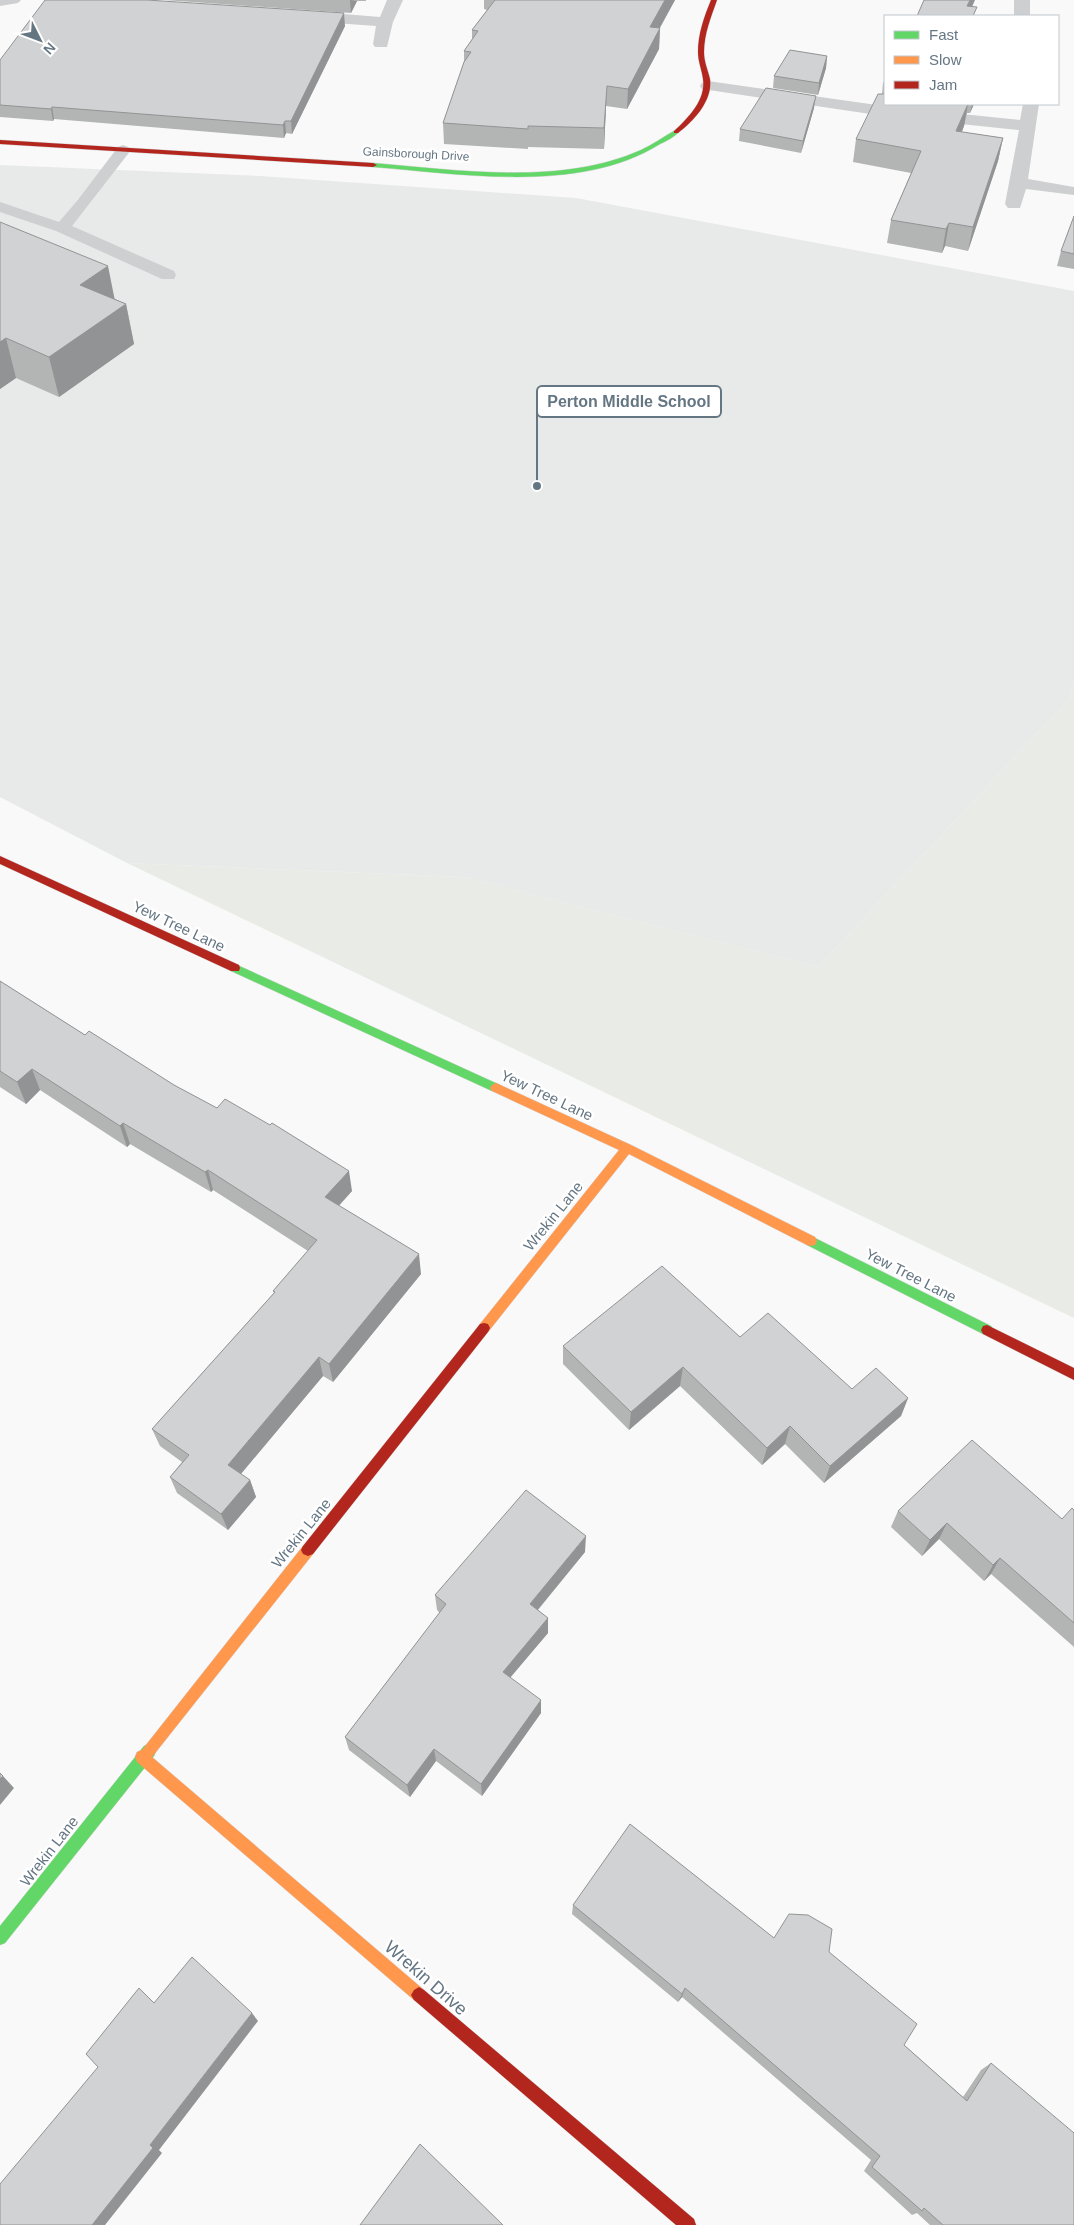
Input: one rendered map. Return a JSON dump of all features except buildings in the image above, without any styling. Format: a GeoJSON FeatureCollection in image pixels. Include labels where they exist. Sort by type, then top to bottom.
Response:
{"type":"FeatureCollection","features":[{"type":"Feature","properties":{"kind":"street"},"geometry":{"type":"LineString","coordinates":[[0,1],[13,0]]}},
{"type":"Feature","properties":{"kind":"street"},"geometry":{"type":"LineString","coordinates":[[381,44],[385,22],[395,0]]}},
{"type":"Feature","properties":{"kind":"street"},"geometry":{"type":"LineString","coordinates":[[714,0],[702,30],[701,63],[708,86],[884,111],[1028,126]]}},
{"type":"Feature","properties":{"kind":"street"},"geometry":{"type":"LineString","coordinates":[[1022,0],[1022,15]]}},
{"type":"Feature","properties":{"kind":"street"},"geometry":{"type":"LineString","coordinates":[[288,14],[385,22]]}},
{"type":"Feature","properties":{"kind":"street","name":"Gainsborough Drive"},"geometry":{"type":"LineString","coordinates":[[0,142],[500,173],[556,173],[610,163],[645,152],[676,133],[696,115],[708,86]]}},
{"type":"Feature","properties":{"kind":"street"},"geometry":{"type":"LineString","coordinates":[[1014,204],[1031,105]]}},
{"type":"Feature","properties":{"kind":"street"},"geometry":{"type":"LineString","coordinates":[[1019,183],[1070,191]]}},
{"type":"Feature","properties":{"kind":"street","name":"Yew Tree Lane"},"geometry":{"type":"LineString","coordinates":[[0,860],[627,1148],[1074,1374]]}},
{"type":"Feature","properties":{"kind":"street","name":"Wrekin Lane"},"geometry":{"type":"LineString","coordinates":[[0,1938],[627,1148]]}},
{"type":"Feature","properties":{"kind":"street","name":"Wrekin Drive"},"geometry":{"type":"LineString","coordinates":[[142,1757],[688,2225]]}},
{"type":"Feature","properties":{"kind":"lane"},"geometry":{"type":"LineString","coordinates":[[62,228],[83,204],[123,150]]}},
{"type":"Feature","properties":{"kind":"lane"},"geometry":{"type":"LineString","coordinates":[[0,207],[62,228],[168,275]]}},
{"type":"Feature","properties":{"kind":"shaded area"},"geometry":{"type":"Polygon","coordinates":[[[0,165],[260,176],[576,198],[1074,291],[1074,682],[1069,699],[818,967],[464,877],[127,863],[0,797],[0,165]]]}},
{"type":"Feature","properties":{"kind":"shaded area"},"geometry":{"type":"Polygon","coordinates":[[[1074,682],[1074,1318],[127,863],[464,877],[818,967],[1069,699],[1074,682]]]}},
{"type":"Feature","properties":{"kind":"traffic: fast"},"geometry":{"type":"LineString","coordinates":[[373,165],[489,174],[530,174],[570,171],[608,164],[644,151],[676,132]]}},
{"type":"Feature","properties":{"kind":"traffic: fast"},"geometry":{"type":"LineString","coordinates":[[235,968],[496,1088]]}},
{"type":"Feature","properties":{"kind":"traffic: fast"},"geometry":{"type":"LineString","coordinates":[[811,1241],[987,1330]]}},
{"type":"Feature","properties":{"kind":"traffic: fast"},"geometry":{"type":"LineString","coordinates":[[0,1938],[149,1751]]}},
{"type":"Feature","properties":{"kind":"traffic: slow"},"geometry":{"type":"LineString","coordinates":[[496,1088],[627,1148],[811,1241]]}},
{"type":"Feature","properties":{"kind":"traffic: slow"},"geometry":{"type":"LineString","coordinates":[[484,1328],[627,1148]]}},
{"type":"Feature","properties":{"kind":"traffic: slow"},"geometry":{"type":"LineString","coordinates":[[149,1751],[308,1550]]}},
{"type":"Feature","properties":{"kind":"traffic: slow"},"geometry":{"type":"LineString","coordinates":[[142,1757],[419,1995]]}},
{"type":"Feature","properties":{"kind":"traffic: jam"},"geometry":{"type":"LineString","coordinates":[[676,132],[696,111],[704,97],[707,80],[701,57],[701,46],[705,26],[714,0]]}},
{"type":"Feature","properties":{"kind":"traffic: jam"},"geometry":{"type":"LineString","coordinates":[[0,142],[373,165]]}},
{"type":"Feature","properties":{"kind":"traffic: jam"},"geometry":{"type":"LineString","coordinates":[[0,860],[235,968]]}},
{"type":"Feature","properties":{"kind":"traffic: jam"},"geometry":{"type":"LineString","coordinates":[[308,1550],[484,1328]]}},
{"type":"Feature","properties":{"kind":"traffic: jam"},"geometry":{"type":"LineString","coordinates":[[987,1330],[1074,1374]]}},
{"type":"Feature","properties":{"kind":"traffic: jam"},"geometry":{"type":"LineString","coordinates":[[419,1995],[688,2225]]}},
{"type":"Feature","properties":{"kind":"place","name":"Perton Middle School"},"geometry":{"type":"Point","coordinates":[537,486]}}]}
